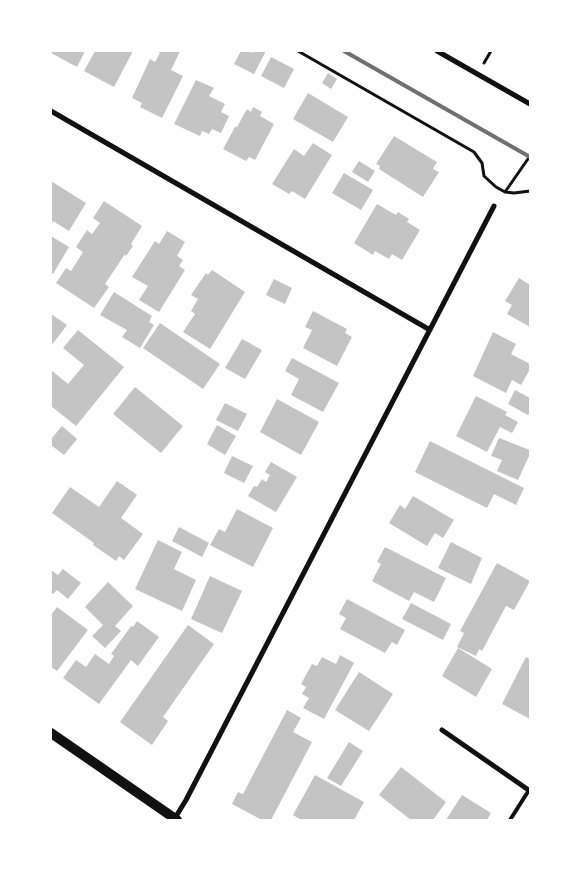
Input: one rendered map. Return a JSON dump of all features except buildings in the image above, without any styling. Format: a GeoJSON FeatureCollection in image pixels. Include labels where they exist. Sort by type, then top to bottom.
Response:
{"type":"FeatureCollection","features":[{"type":"Feature","properties":{"kind":"main road"},"geometry":{"type":"LineString","coordinates":[[51,733],[176,819]]}},
{"type":"Feature","properties":{"kind":"street"},"geometry":{"type":"LineString","coordinates":[[437,51],[530,104]]}},
{"type":"Feature","properties":{"kind":"street"},"geometry":{"type":"LineString","coordinates":[[51,111],[430,330]]}},
{"type":"Feature","properties":{"kind":"street"},"geometry":{"type":"LineString","coordinates":[[176,819],[494,206]]}},
{"type":"Feature","properties":{"kind":"street"},"geometry":{"type":"LineString","coordinates":[[442,730],[530,791]]}},
{"type":"Feature","properties":{"kind":"lane"},"geometry":{"type":"LineString","coordinates":[[510,820],[530,791]]}},
{"type":"Feature","properties":{"kind":"path"},"geometry":{"type":"LineString","coordinates":[[298,51],[474,152],[482,163],[484,176],[496,187],[505,192],[530,191]]}},
{"type":"Feature","properties":{"kind":"path"},"geometry":{"type":"LineString","coordinates":[[494,206],[530,156]]}},
{"type":"Feature","properties":{"kind":"railway"},"geometry":{"type":"LineString","coordinates":[[344,51],[530,157]]}}]}
